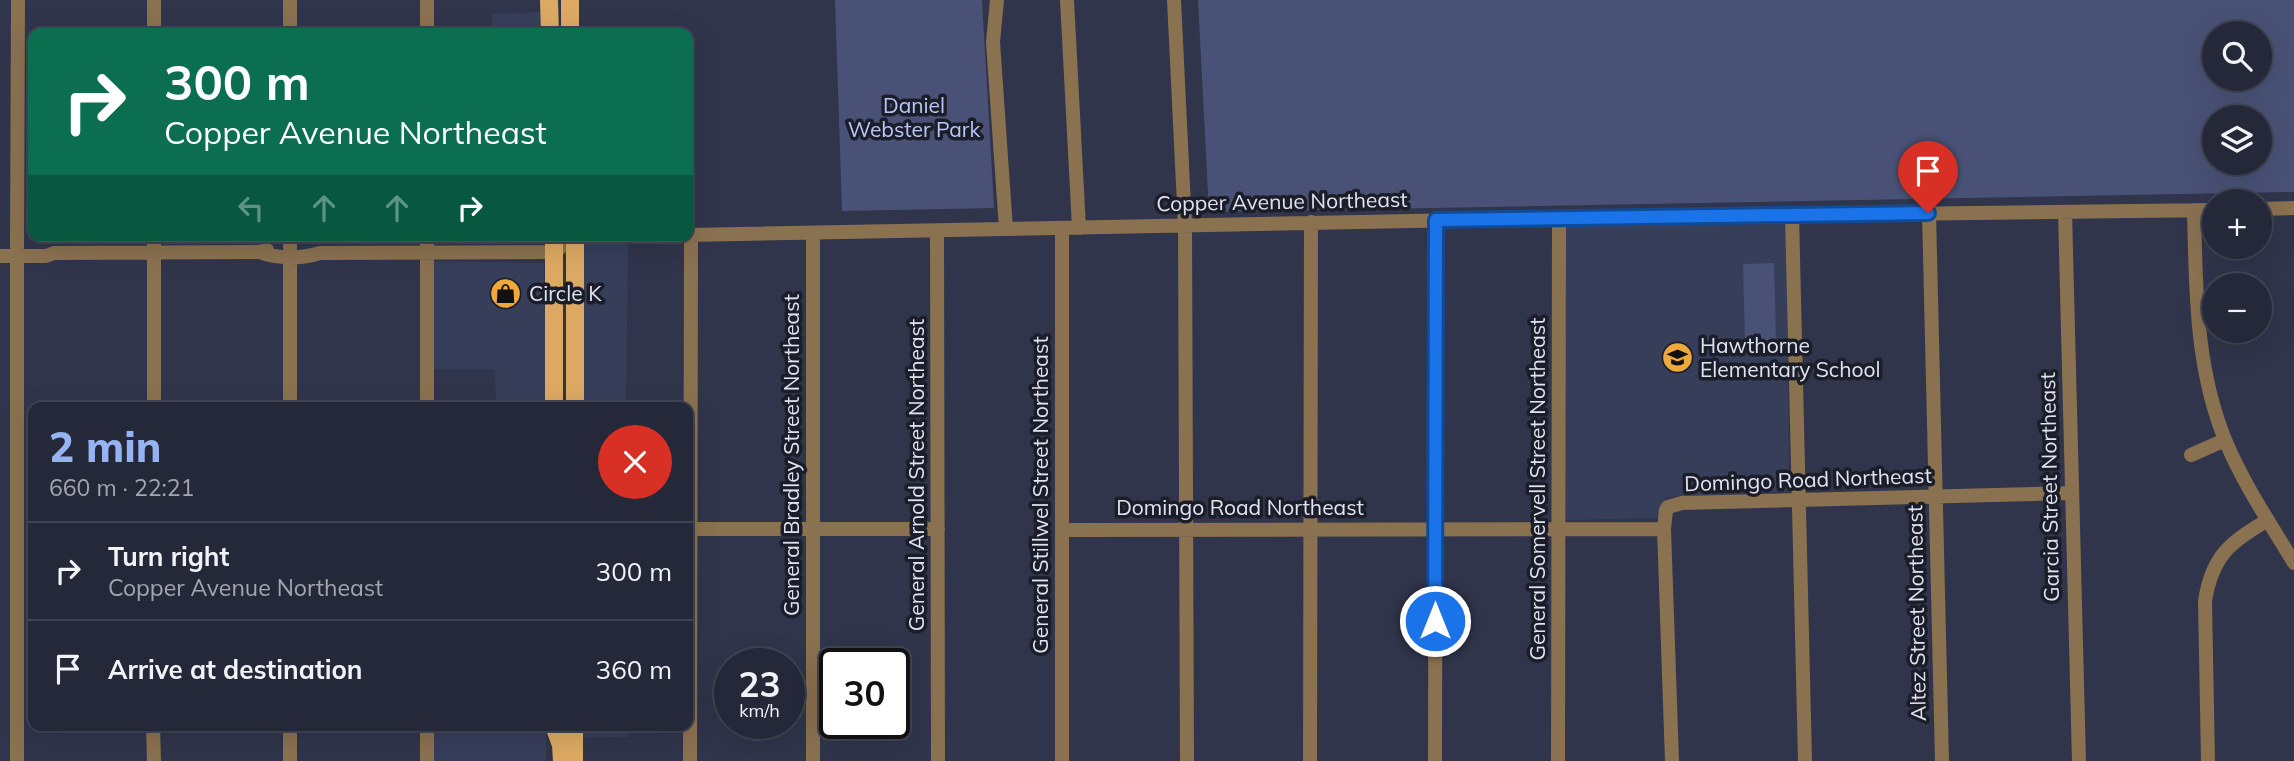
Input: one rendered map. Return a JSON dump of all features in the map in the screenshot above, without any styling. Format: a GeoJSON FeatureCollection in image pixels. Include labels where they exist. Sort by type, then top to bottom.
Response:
{"type":"FeatureCollection","features":[{"type":"Feature","properties":{"kind":"main road"},"geometry":{"type":"LineString","coordinates":[[549,0],[550,28]]}},
{"type":"Feature","properties":{"kind":"main road"},"geometry":{"type":"LineString","coordinates":[[570,0],[570,28]]}},
{"type":"Feature","properties":{"kind":"main road"},"geometry":{"type":"LineString","coordinates":[[575,242],[575,402]]}},
{"type":"Feature","properties":{"kind":"main road"},"geometry":{"type":"LineString","coordinates":[[554,244],[554,402]]}},
{"type":"Feature","properties":{"kind":"main road"},"geometry":{"type":"LineString","coordinates":[[552,761],[553,731]]}},
{"type":"Feature","properties":{"kind":"main road"},"geometry":{"type":"LineString","coordinates":[[555,731],[561,745],[562,761]]}},
{"type":"Feature","properties":{"kind":"main road"},"geometry":{"type":"LineString","coordinates":[[574,731],[574,761]]}},
{"type":"Feature","properties":{"kind":"street"},"geometry":{"type":"LineString","coordinates":[[17,761],[18,0]]}},
{"type":"Feature","properties":{"kind":"street"},"geometry":{"type":"LineString","coordinates":[[154,0],[154,28]]}},
{"type":"Feature","properties":{"kind":"street"},"geometry":{"type":"LineString","coordinates":[[290,0],[290,28]]}},
{"type":"Feature","properties":{"kind":"street"},"geometry":{"type":"LineString","coordinates":[[427,0],[427,28]]}},
{"type":"Feature","properties":{"kind":"street"},"geometry":{"type":"LineString","coordinates":[[996,0],[993,42],[1006,229]]}},
{"type":"Feature","properties":{"kind":"street"},"geometry":{"type":"LineString","coordinates":[[1067,0],[1079,228]]}},
{"type":"Feature","properties":{"kind":"street"},"geometry":{"type":"LineString","coordinates":[[1174,0],[1185,226],[1186,761]]}},
{"type":"Feature","properties":{"kind":"street"},"geometry":{"type":"LineString","coordinates":[[2272,209],[2294,208]]}},
{"type":"Feature","properties":{"kind":"street"},"geometry":{"type":"LineString","coordinates":[[2194,210],[2196,300],[2199,338],[2206,374],[2225,440],[2241,473],[2294,563]]}},
{"type":"Feature","properties":{"kind":"street","name":"Copper Avenue Northeast"},"geometry":{"type":"LineString","coordinates":[[693,235],[1792,214],[2202,210]]}},
{"type":"Feature","properties":{"kind":"street","name":"Garcia Street Northeast"},"geometry":{"type":"LineString","coordinates":[[2065,212],[2079,761]]}},
{"type":"Feature","properties":{"kind":"street","name":"Altez Street Northeast"},"geometry":{"type":"LineString","coordinates":[[1928,213],[1942,761]]}},
{"type":"Feature","properties":{"kind":"street"},"geometry":{"type":"LineString","coordinates":[[1792,214],[1805,761]]}},
{"type":"Feature","properties":{"kind":"street","name":"General Somervell Street Northeast"},"geometry":{"type":"LineString","coordinates":[[1558,761],[1559,218]]}},
{"type":"Feature","properties":{"kind":"street"},"geometry":{"type":"LineString","coordinates":[[1435,761],[1436,220]]}},
{"type":"Feature","properties":{"kind":"street"},"geometry":{"type":"LineString","coordinates":[[1310,761],[1311,222]]}},
{"type":"Feature","properties":{"kind":"street","name":"General Stillwel Street Northeast"},"geometry":{"type":"LineString","coordinates":[[1062,229],[1062,761]]}},
{"type":"Feature","properties":{"kind":"street","name":"General Arnold Street Northeast"},"geometry":{"type":"LineString","coordinates":[[937,231],[939,761]]}},
{"type":"Feature","properties":{"kind":"street","name":"General Bradley Street Northeast"},"geometry":{"type":"LineString","coordinates":[[813,234],[813,761]]}},
{"type":"Feature","properties":{"kind":"street"},"geometry":{"type":"LineString","coordinates":[[154,242],[154,402]]}},
{"type":"Feature","properties":{"kind":"street"},"geometry":{"type":"LineString","coordinates":[[427,242],[427,402]]}},
{"type":"Feature","properties":{"kind":"street"},"geometry":{"type":"LineString","coordinates":[[689,242],[689,402]]}},
{"type":"Feature","properties":{"kind":"street"},"geometry":{"type":"LineString","coordinates":[[290,247],[310,257],[320,253],[427,252],[554,244]]}},
{"type":"Feature","properties":{"kind":"street"},"geometry":{"type":"LineString","coordinates":[[0,248],[46,256],[54,253],[259,253],[271,257],[290,247]]}},
{"type":"Feature","properties":{"kind":"street"},"geometry":{"type":"LineString","coordinates":[[290,247],[290,402]]}},
{"type":"Feature","properties":{"kind":"street"},"geometry":{"type":"LineString","coordinates":[[0,256],[17,252]]}},
{"type":"Feature","properties":{"kind":"street"},"geometry":{"type":"LineString","coordinates":[[2191,456],[2225,440]]}},
{"type":"Feature","properties":{"kind":"street","name":"Domingo Road Northeast"},"geometry":{"type":"LineString","coordinates":[[1062,530],[1664,529],[1666,510],[1676,504],[2071,493]]}},
{"type":"Feature","properties":{"kind":"street"},"geometry":{"type":"LineString","coordinates":[[2208,761],[2207,587],[2217,560],[2241,536],[2268,520]]}},
{"type":"Feature","properties":{"kind":"street"},"geometry":{"type":"LineString","coordinates":[[693,528],[938,529]]}},
{"type":"Feature","properties":{"kind":"street"},"geometry":{"type":"LineString","coordinates":[[1664,529],[1672,761]]}},
{"type":"Feature","properties":{"kind":"street"},"geometry":{"type":"LineString","coordinates":[[153,731],[153,761]]}},
{"type":"Feature","properties":{"kind":"street"},"geometry":{"type":"LineString","coordinates":[[290,731],[290,761]]}},
{"type":"Feature","properties":{"kind":"street"},"geometry":{"type":"LineString","coordinates":[[427,731],[427,761]]}},
{"type":"Feature","properties":{"kind":"street"},"geometry":{"type":"LineString","coordinates":[[690,731],[690,761]]}},
{"type":"Feature","properties":{"kind":"shaded area"},"geometry":{"type":"Polygon","coordinates":[[[543,12],[543,28],[492,28],[492,14],[543,12]]]}},
{"type":"Feature","properties":{"kind":"shaded area","name":"Hawthorne Elementary School"},"geometry":{"type":"Polygon","coordinates":[[[1787,221],[1789,491],[1666,497],[1658,518],[1566,520],[1565,225],[1787,221]]]}},
{"type":"Feature","properties":{"kind":"shaded area"},"geometry":{"type":"Polygon","coordinates":[[[437,242],[543,242],[541,243],[437,242]]]}},
{"type":"Feature","properties":{"kind":"shaded area"},"geometry":{"type":"Polygon","coordinates":[[[628,243],[626,402],[580,402],[581,244],[628,243]]]}},
{"type":"Feature","properties":{"kind":"shaded area"},"geometry":{"type":"Polygon","coordinates":[[[434,262],[544,263],[546,402],[496,402],[495,369],[433,369],[434,262]]]}},
{"type":"Feature","properties":{"kind":"shaded area"},"geometry":{"type":"Polygon","coordinates":[[[432,731],[546,731],[546,761],[432,761],[432,731]]]}},
{"type":"Feature","properties":{"kind":"shaded area"},"geometry":{"type":"Polygon","coordinates":[[[580,731],[628,731],[627,737],[580,738],[580,731]]]}},
{"type":"Feature","properties":{"kind":"green space","name":"Daniel Webster Park"},"geometry":{"type":"Polygon","coordinates":[[[835,0],[982,0],[994,208],[842,211],[835,0]]]}},
{"type":"Feature","properties":{"kind":"green space"},"geometry":{"type":"Polygon","coordinates":[[[1198,0],[2294,0],[2294,192],[2272,192],[2272,189],[2202,189],[2202,194],[1209,212],[1198,0]]]}},
{"type":"Feature","properties":{"kind":"green space"},"geometry":{"type":"Polygon","coordinates":[[[1774,263],[1776,341],[1745,342],[1743,264],[1774,263]]]}},
{"type":"Feature","properties":{"kind":"place","name":"Circle K"},"geometry":{"type":"Point","coordinates":[506,294]}},
{"type":"Feature","properties":{"kind":"place","name":"Hawthorne Elementary School"},"geometry":{"type":"Point","coordinates":[1677,358]}},
{"type":"Feature","properties":{"kind":"route"},"geometry":{"type":"LineString","coordinates":[[1435,621],[1436,220],[1928,213]]}}]}
